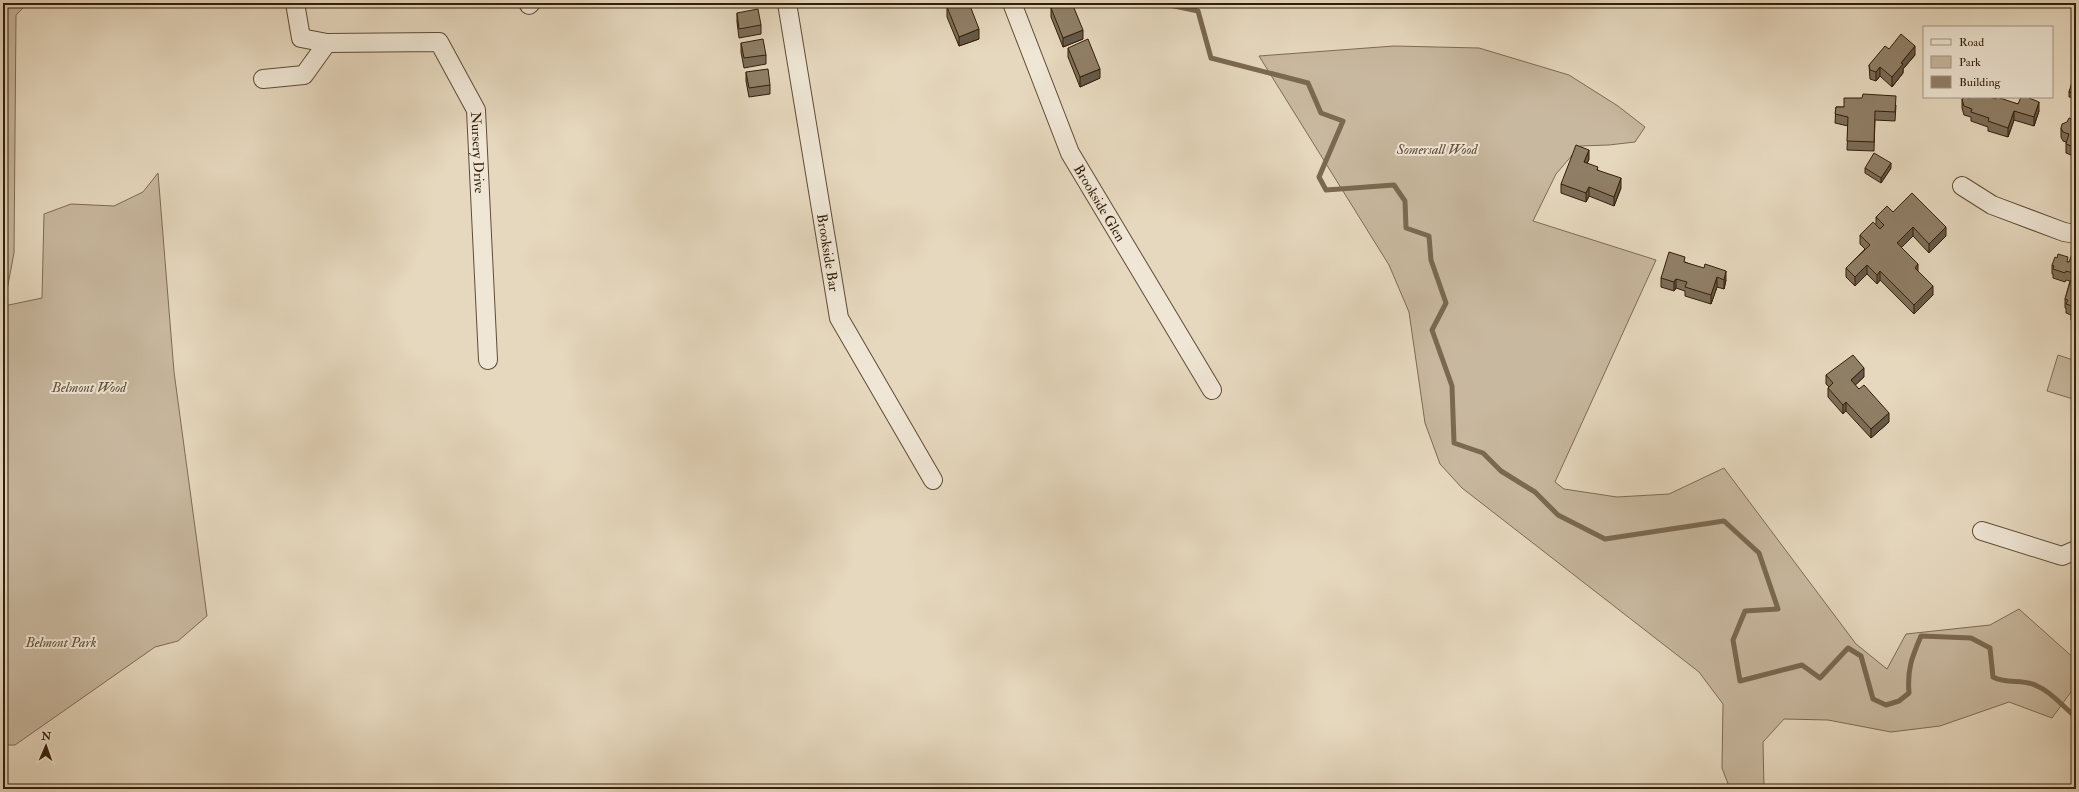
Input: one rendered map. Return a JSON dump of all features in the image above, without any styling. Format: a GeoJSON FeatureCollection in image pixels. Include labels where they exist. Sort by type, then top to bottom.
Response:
{"type":"FeatureCollection","features":[{"type":"Feature","properties":{"kind":"street","name":"Nursery Drive"},"geometry":{"type":"LineString","coordinates":[[295,3],[301,38],[327,43],[439,42],[476,110],[488,360]]}},
{"type":"Feature","properties":{"kind":"street","name":"Brookside Bar"},"geometry":{"type":"LineString","coordinates":[[787,3],[839,318],[933,480]]}},
{"type":"Feature","properties":{"kind":"street","name":"Brookside Glen"},"geometry":{"type":"LineString","coordinates":[[1012,3],[1070,153],[1212,390]]}},
{"type":"Feature","properties":{"kind":"street"},"geometry":{"type":"LineString","coordinates":[[263,80],[304,75],[327,43]]}},
{"type":"Feature","properties":{"kind":"street"},"geometry":{"type":"LineString","coordinates":[[1962,186],[1992,204],[2064,232],[2076,234]]}},
{"type":"Feature","properties":{"kind":"street"},"geometry":{"type":"LineString","coordinates":[[1982,531],[2062,556],[2076,550]]}},
{"type":"Feature","properties":{"kind":"green space","name":"Belmont Wood"},"geometry":{"type":"Polygon","coordinates":[[[3,3],[28,3],[16,15],[14,253],[4,306],[42,298],[44,214],[71,204],[114,206],[143,192],[158,173],[174,372],[207,616],[178,641],[155,647],[15,745],[3,745],[3,3]]]}},
{"type":"Feature","properties":{"kind":"green space","name":"Somersall Wood"},"geometry":{"type":"Polygon","coordinates":[[[1394,46],[1479,48],[1569,75],[1618,106],[1645,127],[1635,142],[1580,146],[1556,174],[1533,221],[1656,260],[1555,482],[1564,489],[1617,497],[1669,494],[1724,468],[1856,644],[1887,669],[1906,634],[1990,625],[2019,609],[2076,660],[2076,685],[2052,718],[2009,702],[1940,726],[1891,732],[1828,720],[1784,719],[1763,742],[1764,789],[1730,789],[1722,768],[1723,704],[1699,672],[1462,488],[1440,464],[1425,423],[1409,312],[1389,265],[1259,56],[1394,46]]]}},
{"type":"Feature","properties":{"kind":"green space"},"geometry":{"type":"Polygon","coordinates":[[[2058,355],[2076,361],[2076,400],[2047,391],[2058,355]]]}},
{"type":"Feature","properties":{"kind":"building"},"geometry":{"type":"Polygon","coordinates":[[[958,3],[969,3],[979,29],[959,37],[947,7],[958,3]]]}},
{"type":"Feature","properties":{"kind":"building"},"geometry":{"type":"Polygon","coordinates":[[[1063,3],[1072,3],[1083,30],[1063,38],[1051,8],[1063,3]]]}},
{"type":"Feature","properties":{"kind":"building"},"geometry":{"type":"Polygon","coordinates":[[[758,9],[761,25],[739,29],[737,13],[758,9]]]}},
{"type":"Feature","properties":{"kind":"building"},"geometry":{"type":"Polygon","coordinates":[[[1901,34],[1915,46],[1892,77],[1880,67],[1876,72],[1870,70],[1869,65],[1885,46],[1889,49],[1901,34]]]}},
{"type":"Feature","properties":{"kind":"building"},"geometry":{"type":"Polygon","coordinates":[[[763,39],[766,55],[744,58],[741,43],[763,39]]]}},
{"type":"Feature","properties":{"kind":"building"},"geometry":{"type":"Polygon","coordinates":[[[1088,39],[1100,69],[1080,77],[1068,48],[1088,39]]]}},
{"type":"Feature","properties":{"kind":"building"},"geometry":{"type":"Polygon","coordinates":[[[768,69],[770,85],[749,88],[746,72],[768,69]]]}},
{"type":"Feature","properties":{"kind":"building"},"geometry":{"type":"Polygon","coordinates":[[[2074,75],[2076,76],[2076,94],[2069,92],[2074,75]]]}},
{"type":"Feature","properties":{"kind":"building"},"geometry":{"type":"Polygon","coordinates":[[[1863,94],[1896,96],[1895,112],[1875,111],[1874,142],[1847,141],[1848,117],[1835,114],[1836,107],[1844,107],[1844,98],[1862,98],[1863,94]]]}},
{"type":"Feature","properties":{"kind":"building"},"geometry":{"type":"Polygon","coordinates":[[[2000,98],[2018,104],[2021,98],[2029,98],[2039,102],[2034,117],[2014,111],[2008,128],[1988,121],[1989,118],[1971,112],[1972,109],[1964,106],[1962,99],[2000,98]]]}},
{"type":"Feature","properties":{"kind":"building"},"geometry":{"type":"Polygon","coordinates":[[[2076,116],[2076,148],[2066,144],[2069,134],[2063,132],[2061,128],[2062,124],[2067,122],[2069,118],[2075,120],[2076,116]]]}},
{"type":"Feature","properties":{"kind":"building"},"geometry":{"type":"Polygon","coordinates":[[[1576,145],[1589,150],[1584,162],[1598,167],[1597,170],[1621,178],[1614,197],[1589,187],[1586,193],[1561,184],[1576,145]]]}},
{"type":"Feature","properties":{"kind":"building"},"geometry":{"type":"Polygon","coordinates":[[[1874,153],[1891,163],[1881,178],[1865,168],[1874,153]]]}},
{"type":"Feature","properties":{"kind":"building"},"geometry":{"type":"Polygon","coordinates":[[[1912,193],[1946,227],[1929,244],[1913,227],[1897,243],[1918,264],[1915,268],[1933,286],[1914,305],[1880,271],[1877,275],[1867,265],[1855,277],[1846,268],[1870,245],[1860,235],[1873,222],[1880,229],[1884,225],[1876,217],[1887,206],[1893,212],[1912,193]]]}},
{"type":"Feature","properties":{"kind":"building"},"geometry":{"type":"Polygon","coordinates":[[[2074,248],[2076,249],[2076,312],[2071,310],[2072,306],[2066,304],[2068,300],[2065,299],[2073,273],[2066,271],[2065,273],[2053,269],[2054,266],[2052,265],[2058,254],[2068,257],[2067,262],[2069,262],[2074,248]]]}},
{"type":"Feature","properties":{"kind":"building"},"geometry":{"type":"Polygon","coordinates":[[[1669,252],[1685,257],[1684,262],[1704,268],[1705,264],[1726,271],[1724,280],[1717,277],[1711,295],[1685,287],[1687,282],[1676,279],[1674,282],[1661,278],[1669,252]]]}},
{"type":"Feature","properties":{"kind":"building"},"geometry":{"type":"Polygon","coordinates":[[[1853,355],[1864,368],[1851,380],[1859,389],[1864,385],[1889,413],[1871,429],[1846,402],[1843,405],[1828,388],[1833,383],[1826,375],[1853,355]]]}},
{"type":"Feature","properties":{"kind":"waterway"},"geometry":{"type":"LineString","coordinates":[[1160,3],[1198,11],[1211,58],[1308,83],[1321,113],[1343,121],[1319,177],[1326,190],[1394,185],[1405,201],[1406,228],[1429,236],[1431,260],[1446,303],[1432,330],[1452,386],[1454,443],[1483,453],[1501,471],[1535,492],[1558,515],[1605,539],[1724,521],[1759,553],[1778,609],[1745,611],[1733,640],[1740,681],[1802,665],[1820,678],[1848,648],[1861,656],[1873,699],[1886,705],[1899,701],[1909,693],[1911,663],[1921,636],[1971,638],[1990,648],[1993,677],[2004,681],[2026,682],[2037,686],[2053,696],[2076,717]]}},
{"type":"Feature","properties":{"kind":"park label","name":"Belmont Park"},"geometry":{"type":"Point","coordinates":[61,642]}}]}
